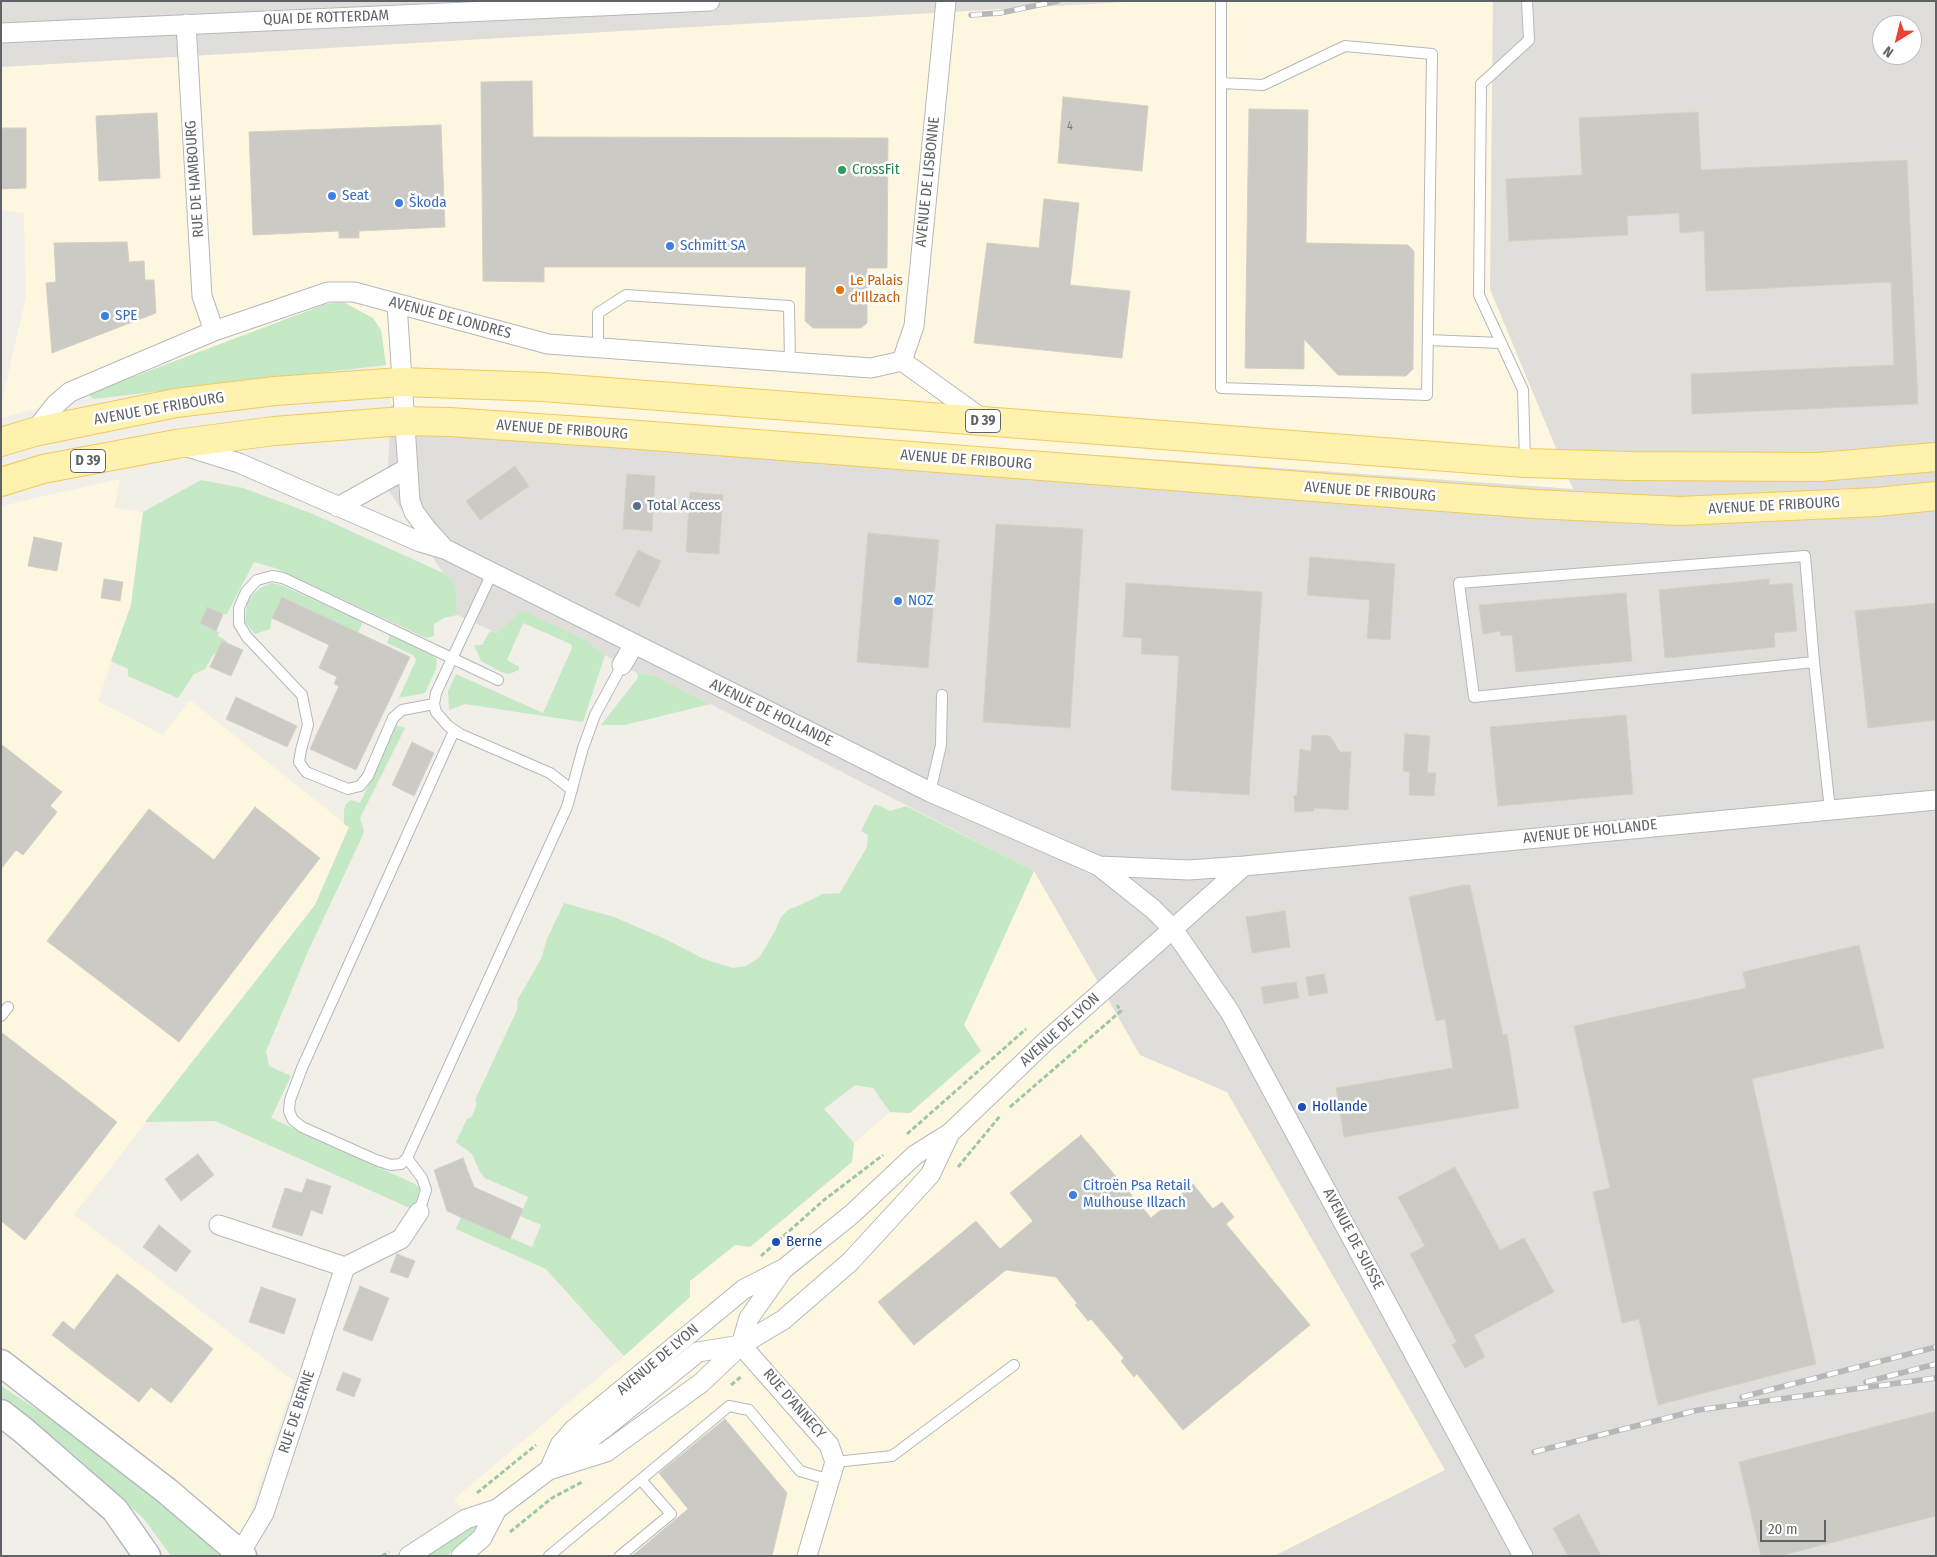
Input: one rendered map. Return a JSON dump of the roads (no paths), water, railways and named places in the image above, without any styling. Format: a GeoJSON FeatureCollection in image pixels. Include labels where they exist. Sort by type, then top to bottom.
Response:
{"type":"FeatureCollection","features":[{"type":"Feature","properties":{"kind":"main road","name":"AVENUE DE FRIBOURG"},"geometry":{"type":"LineString","coordinates":[[1,442],[34,432],[176,403],[275,391],[401,382],[544,387],[1526,463],[1630,466],[1819,466],[1936,457]]}},
{"type":"Feature","properties":{"kind":"main road","name":"AVENUE DE FRIBOURG"},"geometry":{"type":"LineString","coordinates":[[1,482],[42,469],[176,444],[274,432],[404,421],[450,422],[630,434],[1534,504],[1680,511],[1877,502],[1936,496]]}},
{"type":"Feature","properties":{"kind":"main road","name":"RUE DE BERNE"},"geometry":{"type":"LineString","coordinates":[[1,1363],[168,1492],[241,1554]]}},
{"type":"Feature","properties":{"kind":"main road"},"geometry":{"type":"LineString","coordinates":[[1,1413],[115,1510],[147,1556]]}},
{"type":"Feature","properties":{"kind":"street","name":"QUAI DE ROTTERDAM"},"geometry":{"type":"LineString","coordinates":[[1,33],[710,1]]}},
{"type":"Feature","properties":{"kind":"street","name":"AVENUE DE LISBONNE"},"geometry":{"type":"LineString","coordinates":[[902,361],[914,326],[946,1]]}},
{"type":"Feature","properties":{"kind":"street","name":"RUE DE HAMBOURG"},"geometry":{"type":"LineString","coordinates":[[186,24],[202,296],[214,331]]}},
{"type":"Feature","properties":{"kind":"street","name":"AVENUE DE LONDRES"},"geometry":{"type":"LineString","coordinates":[[34,432],[55,405],[70,392],[214,331],[328,292],[354,292],[548,344],[871,368],[902,361]]}},
{"type":"Feature","properties":{"kind":"street","name":"AVENUE DE HOLLANDE"},"geometry":{"type":"LineString","coordinates":[[396,304],[406,469],[410,501],[414,512],[426,528],[447,550]]}},
{"type":"Feature","properties":{"kind":"street"},"geometry":{"type":"LineString","coordinates":[[902,361],[985,421]]}},
{"type":"Feature","properties":{"kind":"street","name":"AVENUE DE HOLLANDE"},"geometry":{"type":"LineString","coordinates":[[176,444],[239,463],[420,542],[447,550],[930,792],[1099,866],[1153,909],[1172,929]]}},
{"type":"Feature","properties":{"kind":"street"},"geometry":{"type":"LineString","coordinates":[[338,507],[406,469]]}},
{"type":"Feature","properties":{"kind":"street"},"geometry":{"type":"LineString","coordinates":[[622,665],[634,644]]}},
{"type":"Feature","properties":{"kind":"street","name":"AVENUE DE HOLLANDE"},"geometry":{"type":"LineString","coordinates":[[1099,866],[1189,870],[1244,866],[1936,800]]}},
{"type":"Feature","properties":{"kind":"street"},"geometry":{"type":"LineString","coordinates":[[1172,929],[1244,866]]}},
{"type":"Feature","properties":{"kind":"street","name":"AVENUE DE LYON"},"geometry":{"type":"LineString","coordinates":[[549,1470],[560,1445],[574,1429],[744,1289],[784,1268],[852,1214],[915,1155],[950,1133],[1045,1042],[1172,929]]}},
{"type":"Feature","properties":{"kind":"street","name":"AVENUE DE SUISSE"},"geometry":{"type":"LineString","coordinates":[[1172,929],[1230,1012],[1523,1556]]}},
{"type":"Feature","properties":{"kind":"street","name":"AVENUE DE LYON"},"geometry":{"type":"LineString","coordinates":[[549,1470],[606,1452],[701,1383],[741,1345],[783,1320],[850,1262],[930,1175],[950,1133]]}},
{"type":"Feature","properties":{"kind":"street"},"geometry":{"type":"LineString","coordinates":[[219,1225],[345,1267],[401,1239],[419,1212]]}},
{"type":"Feature","properties":{"kind":"street","name":"RUE DE BERNE"},"geometry":{"type":"LineString","coordinates":[[241,1554],[264,1513],[345,1267]]}},
{"type":"Feature","properties":{"kind":"street","name":"AVENUE DE LYON"},"geometry":{"type":"LineString","coordinates":[[741,1345],[749,1318],[784,1268]]}},
{"type":"Feature","properties":{"kind":"street","name":"AVENUE DE LYON"},"geometry":{"type":"LineString","coordinates":[[409,1556],[466,1519],[497,1509],[603,1429],[698,1352],[741,1345]]}},
{"type":"Feature","properties":{"kind":"street","name":"RUE D'ANNECY"},"geometry":{"type":"LineString","coordinates":[[741,1345],[829,1445],[833,1471]]}},
{"type":"Feature","properties":{"kind":"street"},"geometry":{"type":"LineString","coordinates":[[807,1556],[833,1471]]}},
{"type":"Feature","properties":{"kind":"street","name":"AVENUE DE LYON"},"geometry":{"type":"LineString","coordinates":[[461,1556],[482,1538],[497,1509]]}},
{"type":"Feature","properties":{"kind":"lane"},"geometry":{"type":"LineString","coordinates":[[1221,83],[1263,85],[1345,46],[1432,54],[1427,395],[1221,388],[1221,83],[1222,1]]}},
{"type":"Feature","properties":{"kind":"lane"},"geometry":{"type":"LineString","coordinates":[[1526,463],[1523,390],[1480,296],[1481,84],[1529,40],[1527,1]]}},
{"type":"Feature","properties":{"kind":"lane"},"geometry":{"type":"LineString","coordinates":[[598,348],[598,313],[626,295],[789,306],[790,362]]}},
{"type":"Feature","properties":{"kind":"lane"},"geometry":{"type":"LineString","coordinates":[[1428,340],[1501,343]]}},
{"type":"Feature","properties":{"kind":"lane"},"geometry":{"type":"LineString","coordinates":[[1814,662],[1474,696],[1459,583],[1805,556],[1830,810]]}},
{"type":"Feature","properties":{"kind":"lane"},"geometry":{"type":"LineString","coordinates":[[492,573],[436,693],[434,704],[436,712],[448,726],[460,734],[550,773],[572,790]]}},
{"type":"Feature","properties":{"kind":"lane"},"geometry":{"type":"LineString","coordinates":[[434,704],[402,710],[394,718],[368,776],[360,786],[348,789],[306,772],[299,762],[300,750],[308,725],[302,695],[246,637],[239,624],[239,608],[246,592],[257,580],[272,576],[283,578],[498,680]]}},
{"type":"Feature","properties":{"kind":"lane"},"geometry":{"type":"LineString","coordinates":[[454,730],[306,1059],[290,1100],[289,1111],[293,1120],[302,1127],[391,1165],[401,1164],[406,1158],[567,808],[583,748],[595,715],[622,665]]}},
{"type":"Feature","properties":{"kind":"lane"},"geometry":{"type":"LineString","coordinates":[[930,792],[941,746],[942,695]]}},
{"type":"Feature","properties":{"kind":"lane"},"geometry":{"type":"LineString","coordinates":[[406,1158],[422,1178],[426,1190],[419,1212]]}},
{"type":"Feature","properties":{"kind":"lane"},"geometry":{"type":"LineString","coordinates":[[550,1556],[729,1406],[749,1410],[800,1471],[833,1471],[892,1456],[1014,1365]]}},
{"type":"Feature","properties":{"kind":"lane"},"geometry":{"type":"LineString","coordinates":[[1,1371],[41,1393]]}},
{"type":"Feature","properties":{"kind":"lane"},"geometry":{"type":"LineString","coordinates":[[620,1556],[671,1514],[641,1480]]}},
{"type":"Feature","properties":{"kind":"railway"},"geometry":{"type":"LineString","coordinates":[[971,15],[1000,13],[1058,1]]}},
{"type":"Feature","properties":{"kind":"railway"},"geometry":{"type":"LineString","coordinates":[[1742,1397],[1936,1347]]}},
{"type":"Feature","properties":{"kind":"railway"},"geometry":{"type":"LineString","coordinates":[[1866,1382],[1936,1364]]}},
{"type":"Feature","properties":{"kind":"railway"},"geometry":{"type":"LineString","coordinates":[[1534,1452],[1698,1410],[1936,1378]]}},
{"type":"Feature","properties":{"kind":"place","name":"CrossFit"},"geometry":{"type":"Point","coordinates":[842,170]}},
{"type":"Feature","properties":{"kind":"place","name":"Seat"},"geometry":{"type":"Point","coordinates":[332,196]}},
{"type":"Feature","properties":{"kind":"place","name":"Škoda"},"geometry":{"type":"Point","coordinates":[399,203]}},
{"type":"Feature","properties":{"kind":"place","name":"Schmitt SA"},"geometry":{"type":"Point","coordinates":[670,246]}},
{"type":"Feature","properties":{"kind":"place","name":"Le Palais d'Illzach"},"geometry":{"type":"Point","coordinates":[840,290]}},
{"type":"Feature","properties":{"kind":"place","name":"SPE"},"geometry":{"type":"Point","coordinates":[105,316]}},
{"type":"Feature","properties":{"kind":"place","name":"Total Access"},"geometry":{"type":"Point","coordinates":[637,506]}},
{"type":"Feature","properties":{"kind":"place","name":"NOZ"},"geometry":{"type":"Point","coordinates":[898,601]}},
{"type":"Feature","properties":{"kind":"place","name":"Hollande"},"geometry":{"type":"Point","coordinates":[1302,1107]}},
{"type":"Feature","properties":{"kind":"place","name":"Citroën Psa Retail Mulhouse Illzach"},"geometry":{"type":"Point","coordinates":[1073,1195]}},
{"type":"Feature","properties":{"kind":"place","name":"Berne"},"geometry":{"type":"Point","coordinates":[776,1242]}}]}
